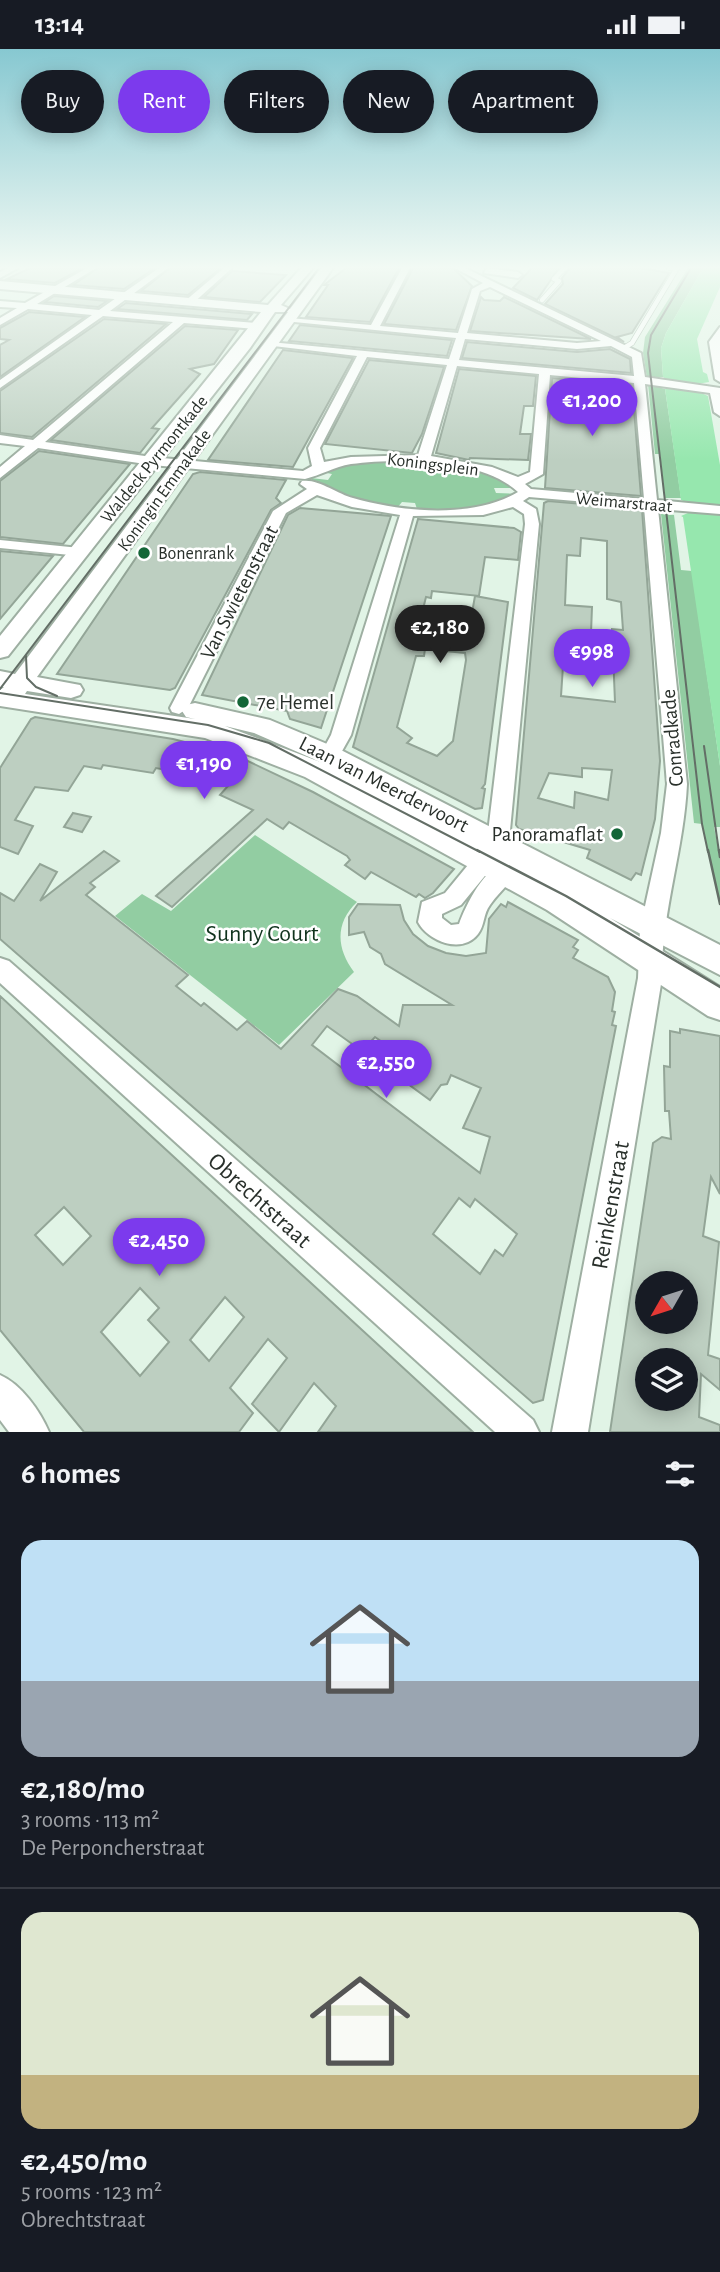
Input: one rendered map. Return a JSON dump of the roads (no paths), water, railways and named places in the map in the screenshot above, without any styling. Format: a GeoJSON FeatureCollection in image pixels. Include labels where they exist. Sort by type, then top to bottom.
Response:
{"type":"FeatureCollection","features":[{"type":"Feature","properties":{"kind":"main road","name":"Waldeck Pyrmontkade"},"geometry":{"type":"LineString","coordinates":[[152,461],[245,345],[252,333]]}},
{"type":"Feature","properties":{"kind":"main road","name":"Laan van Meerdervoort"},"geometry":{"type":"LineString","coordinates":[[651,926],[720,961]]}},
{"type":"Feature","properties":{"kind":"street"},"geometry":{"type":"LineString","coordinates":[[0,385],[71,333]]}},
{"type":"Feature","properties":{"kind":"street"},"geometry":{"type":"LineString","coordinates":[[0,474],[166,333]]}},
{"type":"Feature","properties":{"kind":"street"},"geometry":{"type":"LineString","coordinates":[[258,333],[261,337],[275,340],[363,354],[640,380],[698,388],[718,387]]}},
{"type":"Feature","properties":{"kind":"street","name":"Koningin Emmakade"},"geometry":{"type":"LineString","coordinates":[[4,693],[184,464],[280,333]]}},
{"type":"Feature","properties":{"kind":"street"},"geometry":{"type":"LineString","coordinates":[[423,333],[577,346],[619,346]]}},
{"type":"Feature","properties":{"kind":"street"},"geometry":{"type":"LineString","coordinates":[[423,460],[462,333]]}},
{"type":"Feature","properties":{"kind":"street"},"geometry":{"type":"LineString","coordinates":[[592,333],[619,346]]}},
{"type":"Feature","properties":{"kind":"street"},"geometry":{"type":"LineString","coordinates":[[719,333],[714,342],[720,412]]}},
{"type":"Feature","properties":{"kind":"street","name":"Conradkade"},"geometry":{"type":"LineString","coordinates":[[619,346],[637,355],[677,784],[677,819],[651,926],[649,968]]}},
{"type":"Feature","properties":{"kind":"street"},"geometry":{"type":"LineString","coordinates":[[319,467],[314,448],[363,354]]}},
{"type":"Feature","properties":{"kind":"street"},"geometry":{"type":"LineString","coordinates":[[496,857],[532,524],[531,512],[520,493],[536,474],[545,372]]}},
{"type":"Feature","properties":{"kind":"street"},"geometry":{"type":"LineString","coordinates":[[0,439],[310,482]]}},
{"type":"Feature","properties":{"kind":"street","name":"Koningsplein"},"geometry":{"type":"LineString","coordinates":[[368,458],[423,460],[479,468],[520,493],[468,512],[408,511],[354,503],[310,482],[319,467],[368,458]]}},
{"type":"Feature","properties":{"kind":"street","name":"Waldeck Pyrmontkade"},"geometry":{"type":"LineString","coordinates":[[0,650],[152,461]]}},
{"type":"Feature","properties":{"kind":"street","name":"Van Swietenstraat"},"geometry":{"type":"LineString","coordinates":[[179,708],[281,511],[310,482]]}},
{"type":"Feature","properties":{"kind":"street","name":"Weimarstraat"},"geometry":{"type":"LineString","coordinates":[[520,493],[720,510]]}},
{"type":"Feature","properties":{"kind":"street"},"geometry":{"type":"LineString","coordinates":[[330,755],[341,734],[408,511]]}},
{"type":"Feature","properties":{"kind":"street"},"geometry":{"type":"LineString","coordinates":[[0,544],[80,552]]}},
{"type":"Feature","properties":{"kind":"street","name":"Laan van Meerdervoort"},"geometry":{"type":"LineString","coordinates":[[4,693],[179,708],[261,726],[330,755],[496,857],[649,968],[720,1005]]}},
{"type":"Feature","properties":{"kind":"street","name":"Laan van Meerdervoort"},"geometry":{"type":"LineString","coordinates":[[4,693],[210,730],[315,770],[496,857],[651,926]]}},
{"type":"Feature","properties":{"kind":"street","name":"Obrechtstraat"},"geometry":{"type":"LineString","coordinates":[[0,968],[521,1432]]}},
{"type":"Feature","properties":{"kind":"street","name":"Reinkenstraat"},"geometry":{"type":"LineString","coordinates":[[570,1432],[649,968]]}},
{"type":"Feature","properties":{"kind":"street"},"geometry":{"type":"LineString","coordinates":[[0,1392],[31,1432]]}},
{"type":"Feature","properties":{"kind":"lane"},"geometry":{"type":"LineString","coordinates":[[619,346],[632,343],[638,333]]}},
{"type":"Feature","properties":{"kind":"tram line"},"geometry":{"type":"LineString","coordinates":[[0,689],[270,333]]}},
{"type":"Feature","properties":{"kind":"tram line"},"geometry":{"type":"LineString","coordinates":[[652,333],[648,353],[702,824],[708,852]]}},
{"type":"Feature","properties":{"kind":"tram line"},"geometry":{"type":"LineString","coordinates":[[26,656],[27,678],[36,687],[57,696]]}},
{"type":"Feature","properties":{"kind":"tram line"},"geometry":{"type":"LineString","coordinates":[[0,693],[208,725],[269,743],[480,852]]}},
{"type":"Feature","properties":{"kind":"tram line"},"geometry":{"type":"LineString","coordinates":[[704,746],[719,852]]}},
{"type":"Feature","properties":{"kind":"tram line"},"geometry":{"type":"LineString","coordinates":[[477,850],[566,896],[720,987]]}},
{"type":"Feature","properties":{"kind":"tram line"},"geometry":{"type":"LineString","coordinates":[[708,850],[720,904]]}},
{"type":"Feature","properties":{"kind":"tram line"},"geometry":{"type":"LineString","coordinates":[[719,850],[720,857]]}},
{"type":"Feature","properties":{"kind":"place","name":"Bonenrank"},"geometry":{"type":"Point","coordinates":[144,553]}},
{"type":"Feature","properties":{"kind":"place","name":"7e Hemel"},"geometry":{"type":"Point","coordinates":[243,702]}},
{"type":"Feature","properties":{"kind":"place","name":"Panoramaflat"},"geometry":{"type":"Point","coordinates":[617,834]}},
{"type":"Feature","properties":{"kind":"park label","name":"Sunny Court"},"geometry":{"type":"Point","coordinates":[262,933]}}]}
